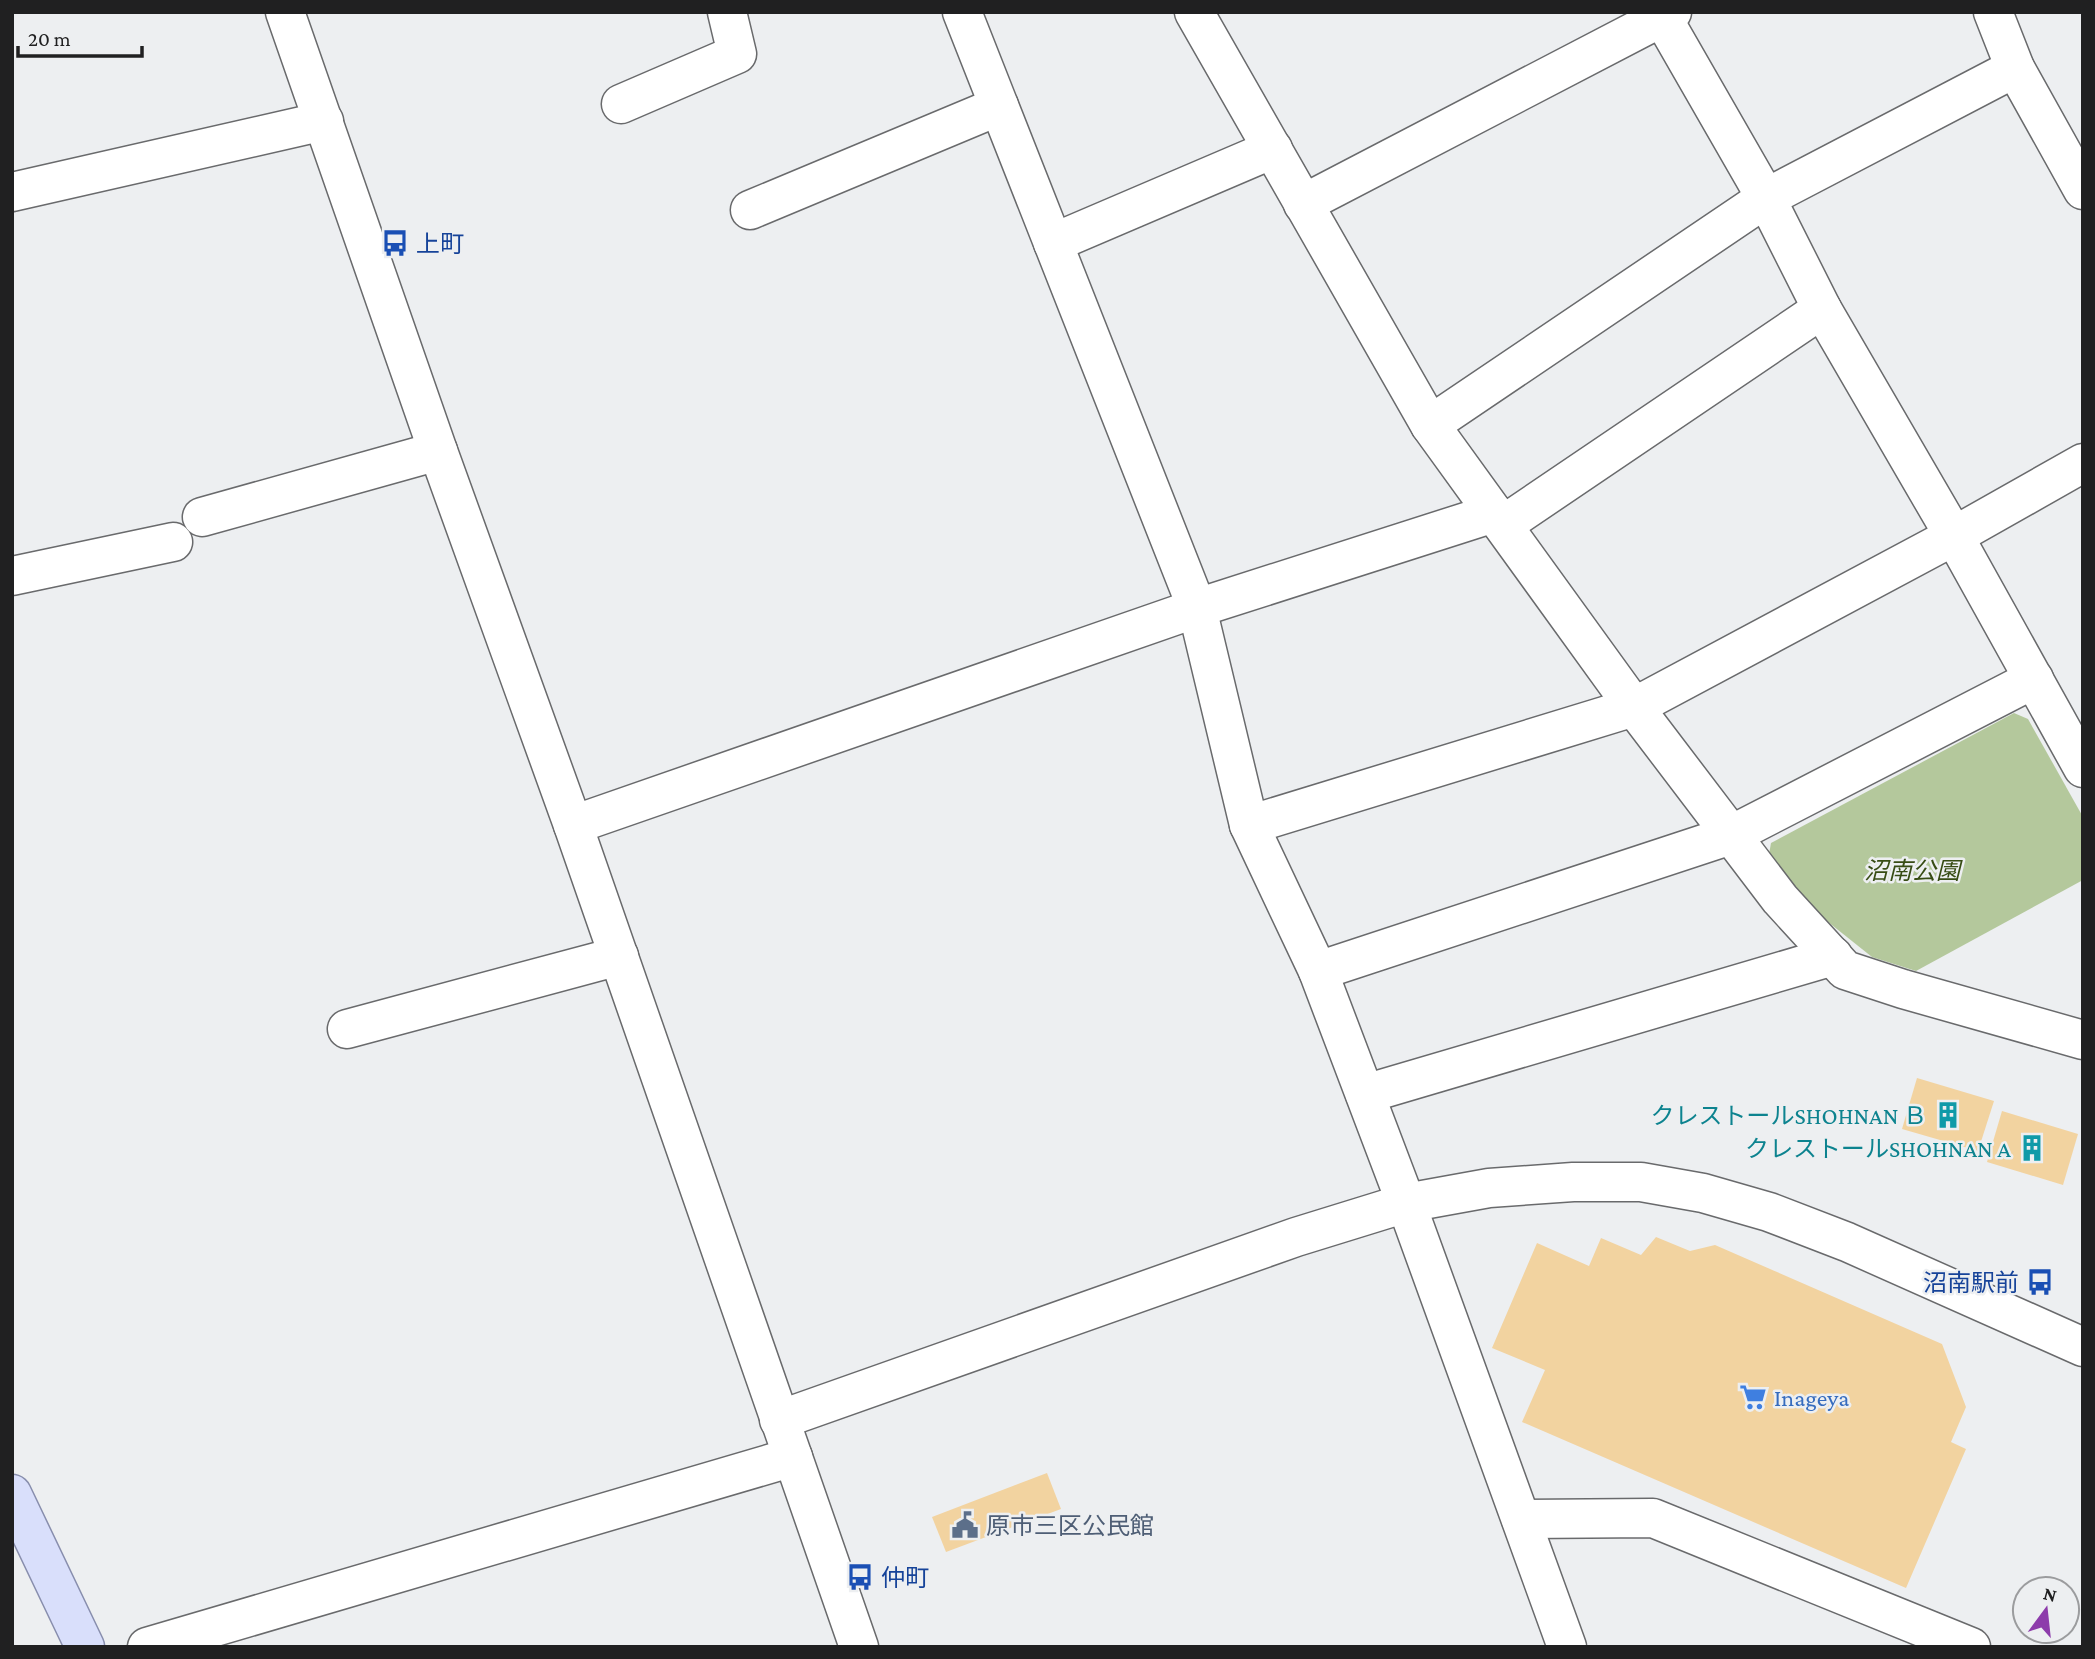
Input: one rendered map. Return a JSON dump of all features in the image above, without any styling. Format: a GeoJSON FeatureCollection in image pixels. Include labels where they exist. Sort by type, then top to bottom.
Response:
{"type":"FeatureCollection","features":[{"type":"Feature","properties":{"kind":"main road"},"geometry":{"type":"LineString","coordinates":[[12,1494],[85,1647]]}},
{"type":"Feature","properties":{"kind":"street"},"geometry":{"type":"LineString","coordinates":[[285,12],[438,451],[619,956],[859,1647]]}},
{"type":"Feature","properties":{"kind":"street"},"geometry":{"type":"LineString","coordinates":[[621,104],[737,54],[727,12]]}},
{"type":"Feature","properties":{"kind":"street"},"geometry":{"type":"LineString","coordinates":[[962,12],[1197,608],[1249,825],[1318,971],[1406,1203],[1566,1647]]}},
{"type":"Feature","properties":{"kind":"street"},"geometry":{"type":"LineString","coordinates":[[1194,12],[1430,425],[1634,707],[1780,899],[1845,970],[2083,1040]]}},
{"type":"Feature","properties":{"kind":"street"},"geometry":{"type":"LineString","coordinates":[[1993,12],[2015,68],[2083,190]]}},
{"type":"Feature","properties":{"kind":"street"},"geometry":{"type":"LineString","coordinates":[[1303,204],[1667,15],[1766,198],[1822,309],[1954,536],[2083,768]]}},
{"type":"Feature","properties":{"kind":"street"},"geometry":{"type":"LineString","coordinates":[[1430,425],[1766,198],[2015,68]]}},
{"type":"Feature","properties":{"kind":"street"},"geometry":{"type":"LineString","coordinates":[[750,210],[999,106]]}},
{"type":"Feature","properties":{"kind":"street"},"geometry":{"type":"LineString","coordinates":[[12,192],[324,121]]}},
{"type":"Feature","properties":{"kind":"street"},"geometry":{"type":"LineString","coordinates":[[1053,243],[1273,149]]}},
{"type":"Feature","properties":{"kind":"street"},"geometry":{"type":"LineString","coordinates":[[573,825],[1197,608],[1498,519],[1822,309]]}},
{"type":"Feature","properties":{"kind":"street"},"geometry":{"type":"LineString","coordinates":[[202,517],[438,451]]}},
{"type":"Feature","properties":{"kind":"street"},"geometry":{"type":"LineString","coordinates":[[1249,825],[1634,707],[1954,536],[2083,463]]}},
{"type":"Feature","properties":{"kind":"street"},"geometry":{"type":"LineString","coordinates":[[12,576],[173,542]]}},
{"type":"Feature","properties":{"kind":"street"},"geometry":{"type":"LineString","coordinates":[[1318,971],[1731,835],[2034,679]]}},
{"type":"Feature","properties":{"kind":"street"},"geometry":{"type":"LineString","coordinates":[[347,1029],[619,956]]}},
{"type":"Feature","properties":{"kind":"street"},"geometry":{"type":"LineString","coordinates":[[1365,1094],[1833,956]]}},
{"type":"Feature","properties":{"kind":"street"},"geometry":{"type":"LineString","coordinates":[[779,1420],[1296,1237],[1406,1203],[1489,1188],[1573,1182],[1641,1182],[1703,1193],[1769,1212],[1836,1238],[2083,1347]]}},
{"type":"Feature","properties":{"kind":"street"},"geometry":{"type":"LineString","coordinates":[[147,1647],[793,1457]]}},
{"type":"Feature","properties":{"kind":"street"},"geometry":{"type":"LineString","coordinates":[[1521,1519],[1653,1518],[1971,1647]]}},
{"type":"Feature","properties":{"kind":"green space","name":"沼南公園"},"geometry":{"type":"Polygon","coordinates":[[[2014,713],[2028,719],[2083,817],[2083,880],[1916,971],[1872,957],[1798,898],[1768,860],[1771,843],[2014,713]]]}},
{"type":"Feature","properties":{"kind":"building","name":"クレストールSHOHNAN Ｂ"},"geometry":{"type":"Polygon","coordinates":[[[1917,1078],[1994,1101],[1978,1151],[1902,1129],[1917,1078]]]}},
{"type":"Feature","properties":{"kind":"building","name":"クレストールSHOHNAN A"},"geometry":{"type":"Polygon","coordinates":[[[2002,1111],[2078,1134],[2063,1185],[1987,1162],[2002,1111]]]}},
{"type":"Feature","properties":{"kind":"building"},"geometry":{"type":"Polygon","coordinates":[[[1656,1237],[1690,1251],[1715,1245],[1942,1344],[1966,1407],[1951,1442],[1966,1449],[1906,1588],[1522,1422],[1545,1370],[1492,1348],[1537,1243],[1589,1266],[1601,1238],[1641,1255],[1656,1237]]]}},
{"type":"Feature","properties":{"kind":"building"},"geometry":{"type":"Polygon","coordinates":[[[1047,1473],[1061,1509],[946,1552],[932,1517],[1047,1473]]]}},
{"type":"Feature","properties":{"kind":"place","name":"上町"},"geometry":{"type":"Point","coordinates":[395,243]}},
{"type":"Feature","properties":{"kind":"place","name":"クレストールSHOHNAN Ｂ"},"geometry":{"type":"Point","coordinates":[1948,1115]}},
{"type":"Feature","properties":{"kind":"place","name":"クレストールSHOHNAN A"},"geometry":{"type":"Point","coordinates":[2032,1148]}},
{"type":"Feature","properties":{"kind":"place","name":"沼南駅前"},"geometry":{"type":"Point","coordinates":[2040,1282]}},
{"type":"Feature","properties":{"kind":"place","name":"Inageya"},"geometry":{"type":"Point","coordinates":[1753,1397]}},
{"type":"Feature","properties":{"kind":"place","name":"原市三区公民館"},"geometry":{"type":"Point","coordinates":[965,1525]}},
{"type":"Feature","properties":{"kind":"place","name":"仲町"},"geometry":{"type":"Point","coordinates":[860,1577]}}]}
